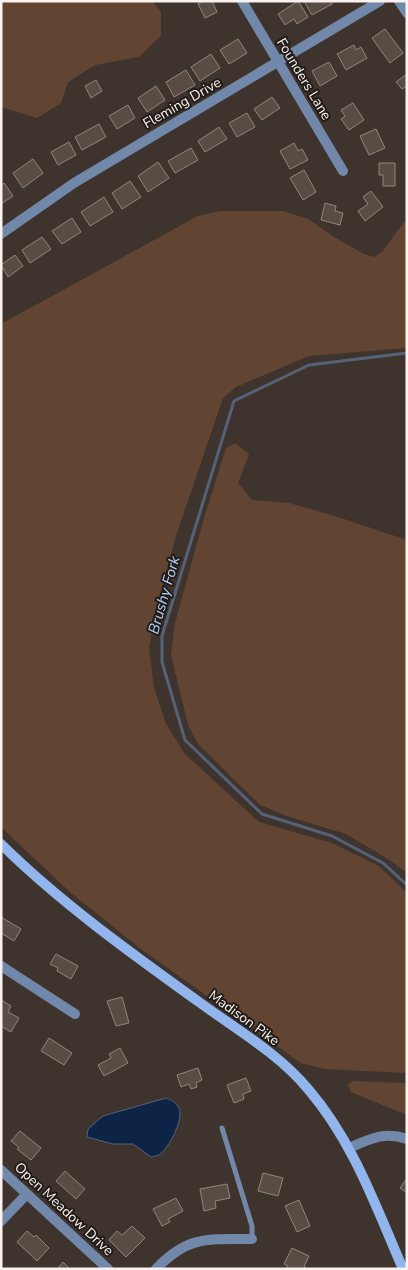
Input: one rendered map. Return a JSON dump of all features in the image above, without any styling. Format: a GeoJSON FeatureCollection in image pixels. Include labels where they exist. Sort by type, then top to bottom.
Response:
{"type":"FeatureCollection","features":[{"type":"Feature","properties":{"kind":"street","name":"Founders Lane"},"geometry":{"type":"LineString","coordinates":[[242,1],[343,171]]}},
{"type":"Feature","properties":{"kind":"street","name":"Fleming Drive"},"geometry":{"type":"LineString","coordinates":[[1,234],[74,184],[380,1]]}},
{"type":"Feature","properties":{"kind":"street"},"geometry":{"type":"LineString","coordinates":[[399,1],[407,13]]}},
{"type":"Feature","properties":{"kind":"street","name":"Madison Pike"},"geometry":{"type":"LineString","coordinates":[[2,847],[96,926],[270,1054],[307,1086],[350,1148],[403,1269]]}},
{"type":"Feature","properties":{"kind":"street"},"geometry":{"type":"LineString","coordinates":[[1,966],[75,1014]]}},
{"type":"Feature","properties":{"kind":"street"},"geometry":{"type":"LineString","coordinates":[[350,1148],[376,1137],[388,1135],[407,1139]]}},
{"type":"Feature","properties":{"kind":"street","name":"Open Meadow Drive"},"geometry":{"type":"LineString","coordinates":[[1,1170],[108,1269]]}},
{"type":"Feature","properties":{"kind":"street"},"geometry":{"type":"LineString","coordinates":[[1,1221],[27,1194]]}},
{"type":"Feature","properties":{"kind":"street"},"geometry":{"type":"LineString","coordinates":[[156,1269],[169,1255],[194,1242],[214,1239],[252,1239]]}},
{"type":"Feature","properties":{"kind":"lane"},"geometry":{"type":"LineString","coordinates":[[222,1128],[252,1226],[252,1239]]}},
{"type":"Feature","properties":{"kind":"shaded area"},"geometry":{"type":"Polygon","coordinates":[[[1,1],[152,1],[161,12],[161,36],[139,57],[95,65],[68,82],[61,103],[37,118],[1,107],[1,1]]]}},
{"type":"Feature","properties":{"kind":"shaded area"},"geometry":{"type":"Polygon","coordinates":[[[220,211],[283,211],[308,219],[334,237],[364,254],[374,257],[382,252],[407,218],[407,348],[309,356],[236,387],[223,398],[176,536],[156,609],[149,648],[154,688],[166,724],[185,754],[259,822],[332,843],[379,866],[407,893],[407,1073],[324,1069],[301,1063],[141,949],[70,892],[1,827],[1,324],[198,216],[220,211]]]}},
{"type":"Feature","properties":{"kind":"shaded area"},"geometry":{"type":"Polygon","coordinates":[[[235,443],[249,454],[238,483],[252,500],[289,503],[407,540],[407,873],[388,859],[346,834],[287,816],[260,805],[198,744],[188,725],[171,655],[175,623],[204,518],[226,448],[235,443]]]}},
{"type":"Feature","properties":{"kind":"shaded area"},"geometry":{"type":"Polygon","coordinates":[[[353,1081],[407,1083],[407,1115],[351,1092],[348,1085],[353,1081]]]}},
{"type":"Feature","properties":{"kind":"water"},"geometry":{"type":"Polygon","coordinates":[[[166,1098],[178,1106],[180,1113],[178,1126],[171,1140],[159,1155],[151,1157],[133,1144],[113,1144],[87,1137],[88,1129],[103,1116],[166,1098]]]}},
{"type":"Feature","properties":{"kind":"building"},"geometry":{"type":"Polygon","coordinates":[[[203,1],[212,1],[217,12],[205,18],[198,4],[203,1]]]}},
{"type":"Feature","properties":{"kind":"building"},"geometry":{"type":"Polygon","coordinates":[[[298,1],[308,17],[297,24],[294,19],[285,25],[278,14],[298,1]]]}},
{"type":"Feature","properties":{"kind":"building"},"geometry":{"type":"Polygon","coordinates":[[[304,1],[331,1],[332,4],[312,15],[304,1]]]}},
{"type":"Feature","properties":{"kind":"building"},"geometry":{"type":"Polygon","coordinates":[[[385,29],[403,53],[390,63],[372,38],[385,29]]]}},
{"type":"Feature","properties":{"kind":"building"},"geometry":{"type":"Polygon","coordinates":[[[238,39],[247,53],[229,64],[220,50],[238,39]]]}},
{"type":"Feature","properties":{"kind":"building"},"geometry":{"type":"Polygon","coordinates":[[[354,45],[356,50],[361,47],[367,58],[346,70],[337,54],[354,45]]]}},
{"type":"Feature","properties":{"kind":"building"},"geometry":{"type":"Polygon","coordinates":[[[211,54],[220,68],[200,81],[191,67],[211,54]]]}},
{"type":"Feature","properties":{"kind":"building"},"geometry":{"type":"Polygon","coordinates":[[[329,62],[337,76],[320,86],[312,71],[329,62]]]}},
{"type":"Feature","properties":{"kind":"building"},"geometry":{"type":"Polygon","coordinates":[[[186,70],[195,85],[174,97],[166,82],[186,70]]]}},
{"type":"Feature","properties":{"kind":"building"},"geometry":{"type":"Polygon","coordinates":[[[407,74],[407,86],[402,89],[396,82],[407,74]]]}},
{"type":"Feature","properties":{"kind":"building"},"geometry":{"type":"Polygon","coordinates":[[[96,80],[102,91],[91,98],[85,86],[96,80]]]}},
{"type":"Feature","properties":{"kind":"building"},"geometry":{"type":"Polygon","coordinates":[[[156,86],[165,100],[147,112],[138,98],[156,86]]]}},
{"type":"Feature","properties":{"kind":"building"},"geometry":{"type":"Polygon","coordinates":[[[272,97],[280,108],[262,120],[254,109],[272,97]]]}},
{"type":"Feature","properties":{"kind":"building"},"geometry":{"type":"Polygon","coordinates":[[[353,103],[364,120],[349,130],[341,119],[345,116],[341,110],[353,103]]]}},
{"type":"Feature","properties":{"kind":"building"},"geometry":{"type":"Polygon","coordinates":[[[128,105],[135,118],[117,129],[109,116],[128,105]]]}},
{"type":"Feature","properties":{"kind":"building"},"geometry":{"type":"Polygon","coordinates":[[[247,113],[255,127],[237,137],[229,123],[247,113]]]}},
{"type":"Feature","properties":{"kind":"building"},"geometry":{"type":"Polygon","coordinates":[[[99,124],[106,137],[82,150],[75,137],[99,124]]]}},
{"type":"Feature","properties":{"kind":"building"},"geometry":{"type":"Polygon","coordinates":[[[219,127],[227,139],[205,152],[198,141],[219,127]]]}},
{"type":"Feature","properties":{"kind":"building"},"geometry":{"type":"Polygon","coordinates":[[[376,129],[385,148],[369,155],[360,136],[376,129]]]}},
{"type":"Feature","properties":{"kind":"building"},"geometry":{"type":"Polygon","coordinates":[[[69,142],[76,155],[58,165],[51,152],[69,142]]]}},
{"type":"Feature","properties":{"kind":"building"},"geometry":{"type":"Polygon","coordinates":[[[294,143],[298,151],[302,149],[308,160],[290,169],[280,151],[294,143]]]}},
{"type":"Feature","properties":{"kind":"building"},"geometry":{"type":"Polygon","coordinates":[[[191,148],[198,160],[175,173],[168,161],[191,148]]]}},
{"type":"Feature","properties":{"kind":"building"},"geometry":{"type":"Polygon","coordinates":[[[33,159],[43,173],[23,188],[13,173],[33,159]]]}},
{"type":"Feature","properties":{"kind":"building"},"geometry":{"type":"Polygon","coordinates":[[[158,162],[169,178],[148,192],[138,176],[158,162]]]}},
{"type":"Feature","properties":{"kind":"building"},"geometry":{"type":"Polygon","coordinates":[[[379,163],[395,163],[395,186],[383,186],[383,175],[379,175],[379,163]]]}},
{"type":"Feature","properties":{"kind":"building"},"geometry":{"type":"Polygon","coordinates":[[[304,170],[316,192],[303,200],[290,178],[304,170]]]}},
{"type":"Feature","properties":{"kind":"building"},"geometry":{"type":"Polygon","coordinates":[[[130,181],[141,197],[122,209],[112,193],[130,181]]]}},
{"type":"Feature","properties":{"kind":"building"},"geometry":{"type":"Polygon","coordinates":[[[4,183],[13,196],[1,204],[1,185],[4,183]]]}},
{"type":"Feature","properties":{"kind":"building"},"geometry":{"type":"Polygon","coordinates":[[[371,191],[383,207],[365,221],[358,211],[368,204],[363,197],[371,191]]]}},
{"type":"Feature","properties":{"kind":"building"},"geometry":{"type":"Polygon","coordinates":[[[104,197],[113,212],[90,226],[81,212],[104,197]]]}},
{"type":"Feature","properties":{"kind":"building"},"geometry":{"type":"Polygon","coordinates":[[[325,203],[336,206],[335,211],[343,213],[340,225],[321,220],[325,203]]]}},
{"type":"Feature","properties":{"kind":"building"},"geometry":{"type":"Polygon","coordinates":[[[72,218],[81,232],[62,244],[52,231],[72,218]]]}},
{"type":"Feature","properties":{"kind":"building"},"geometry":{"type":"Polygon","coordinates":[[[42,237],[51,249],[30,263],[22,250],[42,237]]]}},
{"type":"Feature","properties":{"kind":"building"},"geometry":{"type":"Polygon","coordinates":[[[15,255],[23,266],[8,277],[1,265],[15,255]]]}},
{"type":"Feature","properties":{"kind":"building"},"geometry":{"type":"Polygon","coordinates":[[[1,917],[21,929],[14,941],[1,933],[1,917]]]}},
{"type":"Feature","properties":{"kind":"building"},"geometry":{"type":"Polygon","coordinates":[[[56,954],[78,966],[71,979],[57,971],[58,968],[50,964],[56,954]]]}},
{"type":"Feature","properties":{"kind":"building"},"geometry":{"type":"Polygon","coordinates":[[[122,997],[129,1023],[116,1026],[107,1001],[122,997]]]}},
{"type":"Feature","properties":{"kind":"building"},"geometry":{"type":"Polygon","coordinates":[[[1,1000],[11,1006],[8,1012],[19,1018],[11,1032],[1,1026],[1,1000]]]}},
{"type":"Feature","properties":{"kind":"building"},"geometry":{"type":"Polygon","coordinates":[[[49,1038],[72,1053],[64,1065],[41,1051],[49,1038]]]}},
{"type":"Feature","properties":{"kind":"building"},"geometry":{"type":"Polygon","coordinates":[[[120,1048],[128,1063],[104,1076],[98,1065],[111,1058],[109,1054],[120,1048]]]}},
{"type":"Feature","properties":{"kind":"building"},"geometry":{"type":"Polygon","coordinates":[[[198,1068],[202,1080],[196,1083],[197,1087],[191,1089],[189,1084],[181,1087],[177,1075],[198,1068]]]}},
{"type":"Feature","properties":{"kind":"building"},"geometry":{"type":"Polygon","coordinates":[[[246,1078],[251,1091],[243,1094],[244,1099],[234,1103],[227,1085],[246,1078]]]}},
{"type":"Feature","properties":{"kind":"building"},"geometry":{"type":"Polygon","coordinates":[[[20,1131],[41,1148],[31,1160],[17,1149],[19,1147],[11,1141],[20,1131]]]}},
{"type":"Feature","properties":{"kind":"building"},"geometry":{"type":"Polygon","coordinates":[[[65,1171],[85,1189],[76,1199],[56,1181],[65,1171]]]}},
{"type":"Feature","properties":{"kind":"building"},"geometry":{"type":"Polygon","coordinates":[[[263,1173],[283,1178],[278,1196],[258,1191],[263,1173]]]}},
{"type":"Feature","properties":{"kind":"building"},"geometry":{"type":"Polygon","coordinates":[[[407,1178],[407,1193],[400,1188],[407,1178]]]}},
{"type":"Feature","properties":{"kind":"building"},"geometry":{"type":"Polygon","coordinates":[[[227,1184],[230,1198],[215,1201],[216,1208],[204,1211],[200,1189],[227,1184]]]}},
{"type":"Feature","properties":{"kind":"building"},"geometry":{"type":"Polygon","coordinates":[[[176,1198],[183,1211],[168,1219],[170,1222],[162,1226],[153,1209],[176,1198]]]}},
{"type":"Feature","properties":{"kind":"building"},"geometry":{"type":"Polygon","coordinates":[[[299,1200],[310,1226],[297,1232],[285,1206],[299,1200]]]}},
{"type":"Feature","properties":{"kind":"building"},"geometry":{"type":"Polygon","coordinates":[[[132,1226],[145,1238],[126,1257],[109,1240],[117,1231],[122,1235],[132,1226]]]}},
{"type":"Feature","properties":{"kind":"building"},"geometry":{"type":"Polygon","coordinates":[[[27,1231],[34,1237],[36,1235],[49,1248],[37,1261],[17,1242],[27,1231]]]}},
{"type":"Feature","properties":{"kind":"building"},"geometry":{"type":"Polygon","coordinates":[[[292,1248],[309,1256],[304,1267],[308,1269],[286,1269],[288,1266],[284,1264],[292,1248]]]}},
{"type":"Feature","properties":{"kind":"building"},"geometry":{"type":"Polygon","coordinates":[[[63,1262],[70,1269],[57,1269],[63,1262]]]}},
{"type":"Feature","properties":{"kind":"waterway","name":"Brushy Fork"},"geometry":{"type":"LineString","coordinates":[[407,353],[309,365],[234,401],[162,636],[162,662],[185,740],[262,814],[332,836],[383,863],[407,885]]}}]}
